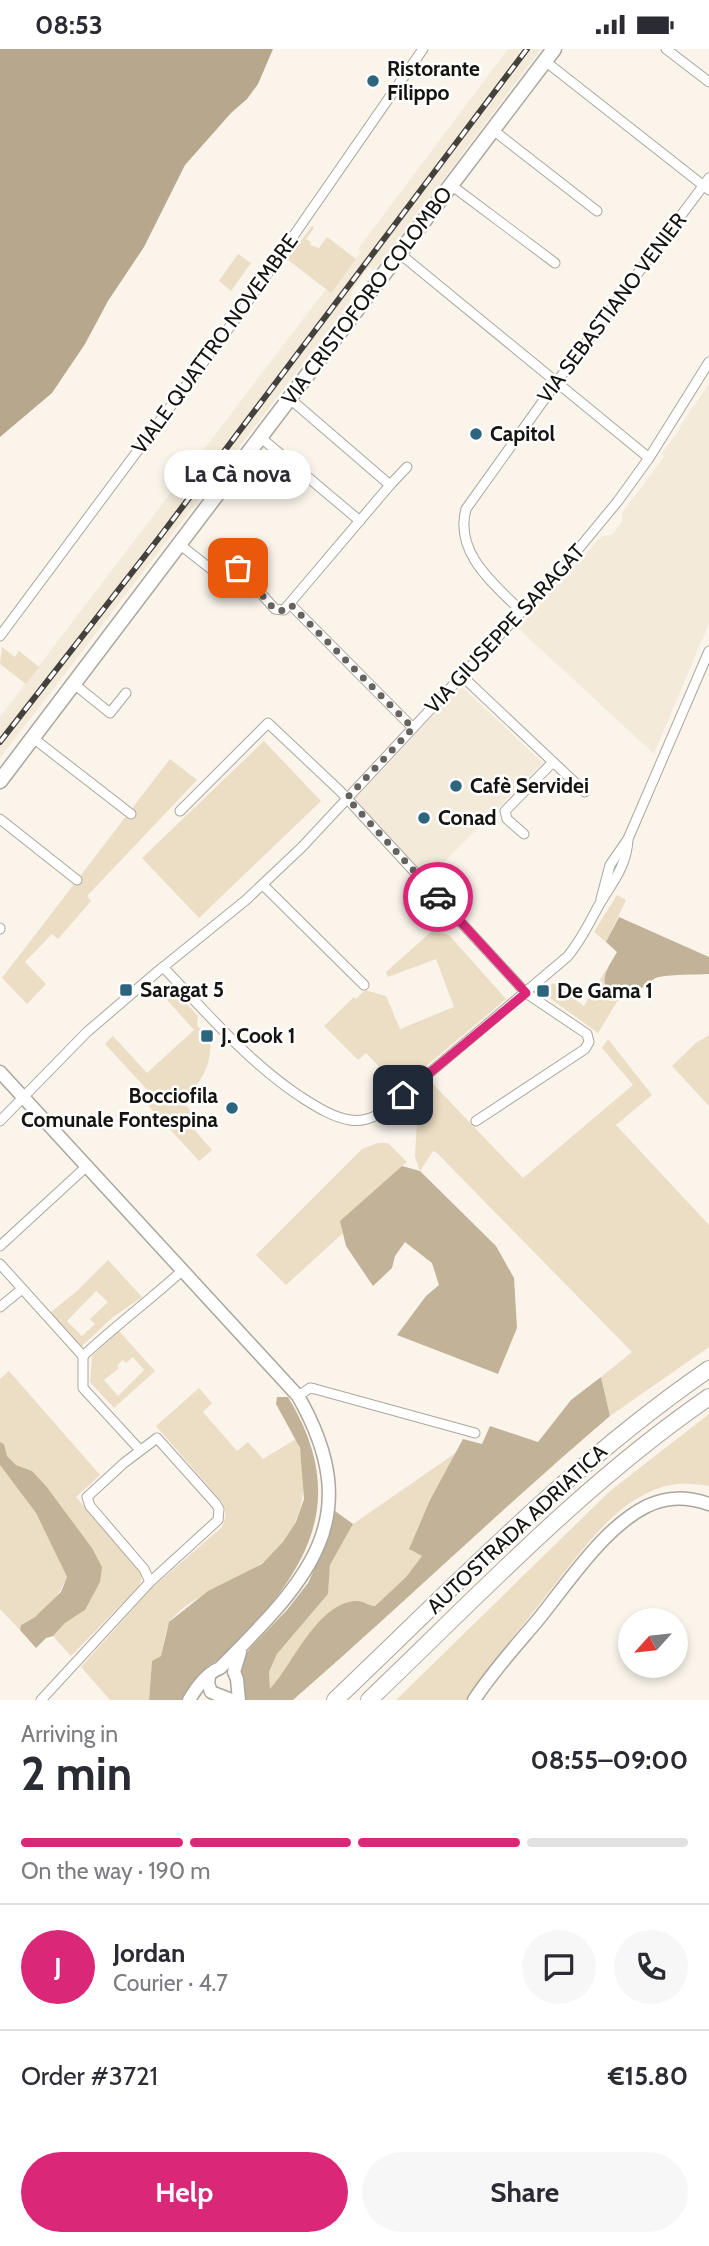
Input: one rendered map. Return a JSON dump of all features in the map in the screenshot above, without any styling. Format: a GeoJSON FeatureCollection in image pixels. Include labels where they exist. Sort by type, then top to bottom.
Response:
{"type":"FeatureCollection","features":[{"type":"Feature","properties":{"kind":"highway","name":"AUTOSTRADA ADRIATICA"},"geometry":{"type":"LineString","coordinates":[[335,1700],[557,1489],[608,1444],[709,1369]]}},
{"type":"Feature","properties":{"kind":"highway","name":"AUTOSTRADA ADRIATICA"},"geometry":{"type":"LineString","coordinates":[[369,1700],[575,1503],[649,1441],[709,1397]]}},
{"type":"Feature","properties":{"kind":"main road","name":"VIA CRISTOFORO COLOMBO"},"geometry":{"type":"LineString","coordinates":[[0,781],[554,49]]}},
{"type":"Feature","properties":{"kind":"main road"},"geometry":{"type":"LineString","coordinates":[[0,1072],[298,1396],[318,1434],[324,1452],[331,1489],[325,1526],[307,1568],[294,1588],[190,1698]]}},
{"type":"Feature","properties":{"kind":"main road"},"geometry":{"type":"LineString","coordinates":[[474,1700],[597,1546],[632,1515],[663,1500],[676,1497],[709,1504]]}},
{"type":"Feature","properties":{"kind":"main road"},"geometry":{"type":"LineString","coordinates":[[190,1698],[200,1692],[233,1696],[237,1679],[234,1672],[242,1645]]}},
{"type":"Feature","properties":{"kind":"main road"},"geometry":{"type":"LineString","coordinates":[[220,1668],[234,1672]]}},
{"type":"Feature","properties":{"kind":"main road"},"geometry":{"type":"LineString","coordinates":[[209,1677],[211,1692]]}},
{"type":"Feature","properties":{"kind":"street","name":"VIALE QUATTRO NOVEMBRE"},"geometry":{"type":"LineString","coordinates":[[0,636],[240,313],[424,49]]}},
{"type":"Feature","properties":{"kind":"street"},"geometry":{"type":"LineString","coordinates":[[666,49],[709,82]]}},
{"type":"Feature","properties":{"kind":"street"},"geometry":{"type":"LineString","coordinates":[[545,61],[707,184]]}},
{"type":"Feature","properties":{"kind":"street"},"geometry":{"type":"LineString","coordinates":[[493,130],[597,211]]}},
{"type":"Feature","properties":{"kind":"street","name":"VIA SEBASTIANO VENIER"},"geometry":{"type":"LineString","coordinates":[[522,612],[483,573],[471,554],[464,537],[463,517],[468,503],[707,184]]}},
{"type":"Feature","properties":{"kind":"street"},"geometry":{"type":"LineString","coordinates":[[451,185],[555,263]]}},
{"type":"Feature","properties":{"kind":"street"},"geometry":{"type":"LineString","coordinates":[[399,253],[649,459]]}},
{"type":"Feature","properties":{"kind":"street","name":"VIA GIUSEPPE SARAGAT"},"geometry":{"type":"LineString","coordinates":[[0,1121],[87,1032],[263,885],[522,612],[584,545],[649,459],[709,362]]}},
{"type":"Feature","properties":{"kind":"street"},"geometry":{"type":"LineString","coordinates":[[289,398],[390,485]]}},
{"type":"Feature","properties":{"kind":"street"},"geometry":{"type":"LineString","coordinates":[[260,437],[324,488],[360,521]]}},
{"type":"Feature","properties":{"kind":"street"},"geometry":{"type":"LineString","coordinates":[[179,544],[211,569],[238,568],[273,607],[281,611],[291,605],[407,467]]}},
{"type":"Feature","properties":{"kind":"street"},"geometry":{"type":"LineString","coordinates":[[291,605],[413,728]]}},
{"type":"Feature","properties":{"kind":"street"},"geometry":{"type":"LineString","coordinates":[[163,967],[257,1065],[320,1109],[352,1120],[366,1119],[382,1113],[559,965],[575,948],[623,864],[628,839],[709,651]]}},
{"type":"Feature","properties":{"kind":"street"},"geometry":{"type":"LineString","coordinates":[[462,676],[585,792]]}},
{"type":"Feature","properties":{"kind":"street"},"geometry":{"type":"LineString","coordinates":[[74,684],[110,713],[126,692]]}},
{"type":"Feature","properties":{"kind":"street"},"geometry":{"type":"LineString","coordinates":[[180,811],[268,723],[347,798],[526,993],[585,1033],[588,1044],[584,1049],[477,1121]]}},
{"type":"Feature","properties":{"kind":"street"},"geometry":{"type":"LineString","coordinates":[[33,738],[131,814]]}},
{"type":"Feature","properties":{"kind":"street"},"geometry":{"type":"LineString","coordinates":[[524,834],[507,819],[505,811],[553,762]]}},
{"type":"Feature","properties":{"kind":"street"},"geometry":{"type":"LineString","coordinates":[[0,819],[77,880]]}},
{"type":"Feature","properties":{"kind":"street"},"geometry":{"type":"LineString","coordinates":[[263,885],[364,985]]}},
{"type":"Feature","properties":{"kind":"street"},"geometry":{"type":"LineString","coordinates":[[0,1246],[87,1165]]}},
{"type":"Feature","properties":{"kind":"street"},"geometry":{"type":"LineString","coordinates":[[0,1263],[82,1356],[83,1388],[140,1450]]}},
{"type":"Feature","properties":{"kind":"street"},"geometry":{"type":"LineString","coordinates":[[82,1356],[183,1270]]}},
{"type":"Feature","properties":{"kind":"street"},"geometry":{"type":"LineString","coordinates":[[0,1307],[22,1289]]}},
{"type":"Feature","properties":{"kind":"street"},"geometry":{"type":"LineString","coordinates":[[298,1396],[310,1388],[315,1389],[475,1433]]}},
{"type":"Feature","properties":{"kind":"street"},"geometry":{"type":"LineString","coordinates":[[41,1700],[150,1582],[215,1524],[220,1515],[219,1510],[160,1439],[155,1438],[87,1497],[90,1506],[144,1569],[150,1582]]}},
{"type":"Feature","properties":{"kind":"shaded area"},"geometry":{"type":"Polygon","coordinates":[[[0,49],[273,49],[258,84],[247,99],[185,165],[144,247],[52,393],[0,437],[0,49]]]}},
{"type":"Feature","properties":{"kind":"shaded area"},"geometry":{"type":"Polygon","coordinates":[[[508,49],[541,49],[383,260],[373,270],[369,267],[353,289],[349,304],[0,758],[0,717],[326,289],[331,292],[361,252],[358,249],[508,49]]]}},
{"type":"Feature","properties":{"kind":"shaded area"},"geometry":{"type":"Polygon","coordinates":[[[312,226],[314,228],[306,239],[311,242],[310,245],[319,248],[327,237],[356,259],[331,293],[287,259],[312,226]]]}},
{"type":"Feature","properties":{"kind":"shaded area"},"geometry":{"type":"Polygon","coordinates":[[[238,254],[251,263],[231,291],[219,281],[238,254]]]}},
{"type":"Feature","properties":{"kind":"shaded area"},"geometry":{"type":"Polygon","coordinates":[[[709,384],[709,623],[654,754],[518,628],[602,536],[612,535],[622,522],[622,513],[664,457],[662,453],[709,384]]]}},
{"type":"Feature","properties":{"kind":"shaded area"},"geometry":{"type":"Polygon","coordinates":[[[2,647],[15,657],[19,651],[39,667],[26,684],[0,664],[2,647]]]}},
{"type":"Feature","properties":{"kind":"shaded area"},"geometry":{"type":"Polygon","coordinates":[[[461,686],[543,763],[426,880],[354,800],[461,686]]]}},
{"type":"Feature","properties":{"kind":"shaded area"},"geometry":{"type":"Polygon","coordinates":[[[264,741],[321,801],[199,918],[142,858],[264,741]]]}},
{"type":"Feature","properties":{"kind":"shaded area"},"geometry":{"type":"Polygon","coordinates":[[[170,759],[197,780],[87,896],[91,901],[58,939],[52,934],[25,962],[46,984],[27,1004],[2,978],[170,759]]]}},
{"type":"Feature","properties":{"kind":"shaded area"},"geometry":{"type":"Polygon","coordinates":[[[617,895],[626,900],[606,942],[594,932],[617,895]]]}},
{"type":"Feature","properties":{"kind":"shaded area"},"geometry":{"type":"Polygon","coordinates":[[[619,917],[709,957],[709,974],[659,977],[624,999],[611,997],[605,978],[617,952],[606,942],[619,917]]]}},
{"type":"Feature","properties":{"kind":"shaded area"},"geometry":{"type":"Polygon","coordinates":[[[432,931],[449,935],[506,999],[400,1088],[366,1053],[358,1060],[324,1026],[365,990],[386,996],[400,1029],[454,1007],[436,959],[388,977],[386,972],[432,931]]]}},
{"type":"Feature","properties":{"kind":"shaded area"},"geometry":{"type":"Polygon","coordinates":[[[607,968],[607,987],[618,1000],[598,1033],[547,996],[545,990],[553,983],[584,1006],[607,968]]]}},
{"type":"Feature","properties":{"kind":"shaded area"},"geometry":{"type":"Polygon","coordinates":[[[170,985],[198,1016],[197,1025],[211,1038],[204,1073],[183,1102],[197,1118],[190,1125],[212,1150],[199,1161],[146,1103],[153,1096],[105,1044],[113,1036],[147,1073],[194,1030],[161,993],[170,985]]]}},
{"type":"Feature","properties":{"kind":"shaded area"},"geometry":{"type":"Polygon","coordinates":[[[709,1035],[709,1106],[672,1066],[696,1043],[709,1035]]]}},
{"type":"Feature","properties":{"kind":"shaded area"},"geometry":{"type":"Polygon","coordinates":[[[608,1039],[652,1095],[616,1125],[709,1225],[709,1347],[610,1416],[601,1377],[632,1352],[437,1153],[433,1151],[420,1171],[415,1157],[418,1099],[433,1084],[523,1178],[633,1085],[602,1048],[608,1039]]]}},
{"type":"Feature","properties":{"kind":"shaded area"},"geometry":{"type":"Polygon","coordinates":[[[378,1143],[388,1143],[407,1162],[341,1221],[343,1233],[286,1285],[256,1255],[362,1149],[378,1143]]]}},
{"type":"Feature","properties":{"kind":"shaded area"},"geometry":{"type":"Polygon","coordinates":[[[402,1166],[420,1171],[496,1246],[514,1278],[517,1328],[498,1374],[397,1335],[426,1296],[439,1285],[432,1263],[405,1242],[395,1256],[392,1268],[373,1286],[346,1246],[340,1221],[402,1166]]]}},
{"type":"Feature","properties":{"kind":"shaded area"},"geometry":{"type":"Polygon","coordinates":[[[108,1260],[142,1297],[113,1317],[81,1347],[50,1313],[108,1260]],[[96,1291],[67,1321],[82,1336],[95,1324],[90,1319],[108,1302],[96,1291]]]}},
{"type":"Feature","properties":{"kind":"shaded area"},"geometry":{"type":"Polygon","coordinates":[[[119,1331],[155,1371],[114,1408],[90,1382],[92,1356],[119,1331]],[[133,1357],[126,1363],[123,1360],[117,1365],[119,1368],[104,1380],[118,1396],[144,1370],[133,1357]]]}},
{"type":"Feature","properties":{"kind":"shaded area"},"geometry":{"type":"Polygon","coordinates":[[[9,1371],[100,1475],[76,1497],[139,1569],[142,1576],[139,1586],[71,1656],[53,1636],[65,1623],[85,1610],[92,1548],[32,1471],[16,1465],[7,1456],[4,1444],[0,1442],[0,1379],[9,1371]]]}},
{"type":"Feature","properties":{"kind":"shaded area"},"geometry":{"type":"Polygon","coordinates":[[[601,1377],[610,1416],[293,1700],[246,1700],[240,1672],[242,1661],[250,1648],[287,1610],[308,1583],[329,1537],[335,1511],[353,1524],[330,1565],[328,1594],[277,1654],[269,1672],[270,1689],[317,1624],[329,1613],[341,1605],[355,1601],[375,1606],[406,1577],[422,1556],[409,1549],[430,1500],[463,1439],[482,1444],[490,1426],[538,1442],[571,1400],[601,1377]]]}},
{"type":"Feature","properties":{"kind":"shaded area"},"geometry":{"type":"Polygon","coordinates":[[[199,1388],[212,1403],[203,1412],[237,1451],[248,1442],[263,1459],[296,1439],[302,1465],[303,1493],[298,1516],[280,1547],[262,1563],[191,1602],[171,1620],[161,1656],[152,1661],[149,1700],[110,1700],[81,1667],[152,1588],[222,1527],[224,1520],[222,1502],[156,1426],[199,1388]]]}},
{"type":"Feature","properties":{"kind":"shaded area"},"geometry":{"type":"Polygon","coordinates":[[[277,1397],[288,1397],[307,1436],[317,1471],[318,1505],[311,1536],[297,1566],[278,1596],[226,1654],[205,1669],[183,1700],[149,1700],[152,1661],[161,1656],[169,1622],[208,1591],[262,1564],[283,1542],[296,1522],[304,1499],[300,1448],[276,1404],[277,1397]]]}},
{"type":"Feature","properties":{"kind":"shaded area"},"geometry":{"type":"Polygon","coordinates":[[[709,1414],[709,1486],[682,1484],[656,1489],[623,1509],[608,1522],[569,1567],[467,1700],[396,1700],[610,1491],[709,1414]]]}},
{"type":"Feature","properties":{"kind":"shaded area"},"geometry":{"type":"Polygon","coordinates":[[[0,1442],[4,1444],[7,1456],[16,1465],[32,1471],[46,1486],[92,1548],[102,1567],[100,1582],[85,1610],[36,1648],[20,1630],[21,1625],[35,1617],[61,1592],[67,1577],[36,1513],[0,1465],[0,1442]]]}},
{"type":"Feature","properties":{"kind":"shaded area"},"geometry":{"type":"Polygon","coordinates":[[[457,1452],[430,1500],[409,1549],[422,1556],[406,1577],[375,1606],[304,1642],[270,1690],[269,1672],[277,1654],[328,1594],[330,1565],[353,1524],[457,1452]]]}},
{"type":"Feature","properties":{"kind":"shaded area"},"geometry":{"type":"Polygon","coordinates":[[[0,1465],[36,1513],[67,1577],[50,1604],[24,1623],[20,1630],[0,1609],[0,1465]]]}},
{"type":"Feature","properties":{"kind":"railway"},"geometry":{"type":"LineString","coordinates":[[0,742],[162,534],[527,49]]}},
{"type":"Feature","properties":{"kind":"way so far"},"geometry":{"type":"LineString","coordinates":[[238,568],[275,610],[281,611],[291,605],[413,728],[347,798],[438,897]]}},
{"type":"Feature","properties":{"kind":"place","name":"Ristorante Filippo"},"geometry":{"type":"Point","coordinates":[373,81]}},
{"type":"Feature","properties":{"kind":"place","name":"Capitol"},"geometry":{"type":"Point","coordinates":[476,434]}},
{"type":"Feature","properties":{"kind":"place","name":"La Cà nova"},"geometry":{"type":"Point","coordinates":[238,568]}},
{"type":"Feature","properties":{"kind":"place","name":"Cafè Servidei"},"geometry":{"type":"Point","coordinates":[456,786]}},
{"type":"Feature","properties":{"kind":"place","name":"Conad"},"geometry":{"type":"Point","coordinates":[424,818]}},
{"type":"Feature","properties":{"kind":"place","name":"Saragat 5"},"geometry":{"type":"Point","coordinates":[126,990]}},
{"type":"Feature","properties":{"kind":"place","name":"De Gama 1"},"geometry":{"type":"Point","coordinates":[543,991]}},
{"type":"Feature","properties":{"kind":"place","name":"J. Cook 1"},"geometry":{"type":"Point","coordinates":[207,1036]}},
{"type":"Feature","properties":{"kind":"place","name":"Bocciofila Comunale Fontespina"},"geometry":{"type":"Point","coordinates":[232,1108]}},
{"type":"Feature","properties":{"kind":"route"},"geometry":{"type":"LineString","coordinates":[[403,1095],[526,993],[438,897]]}}]}
